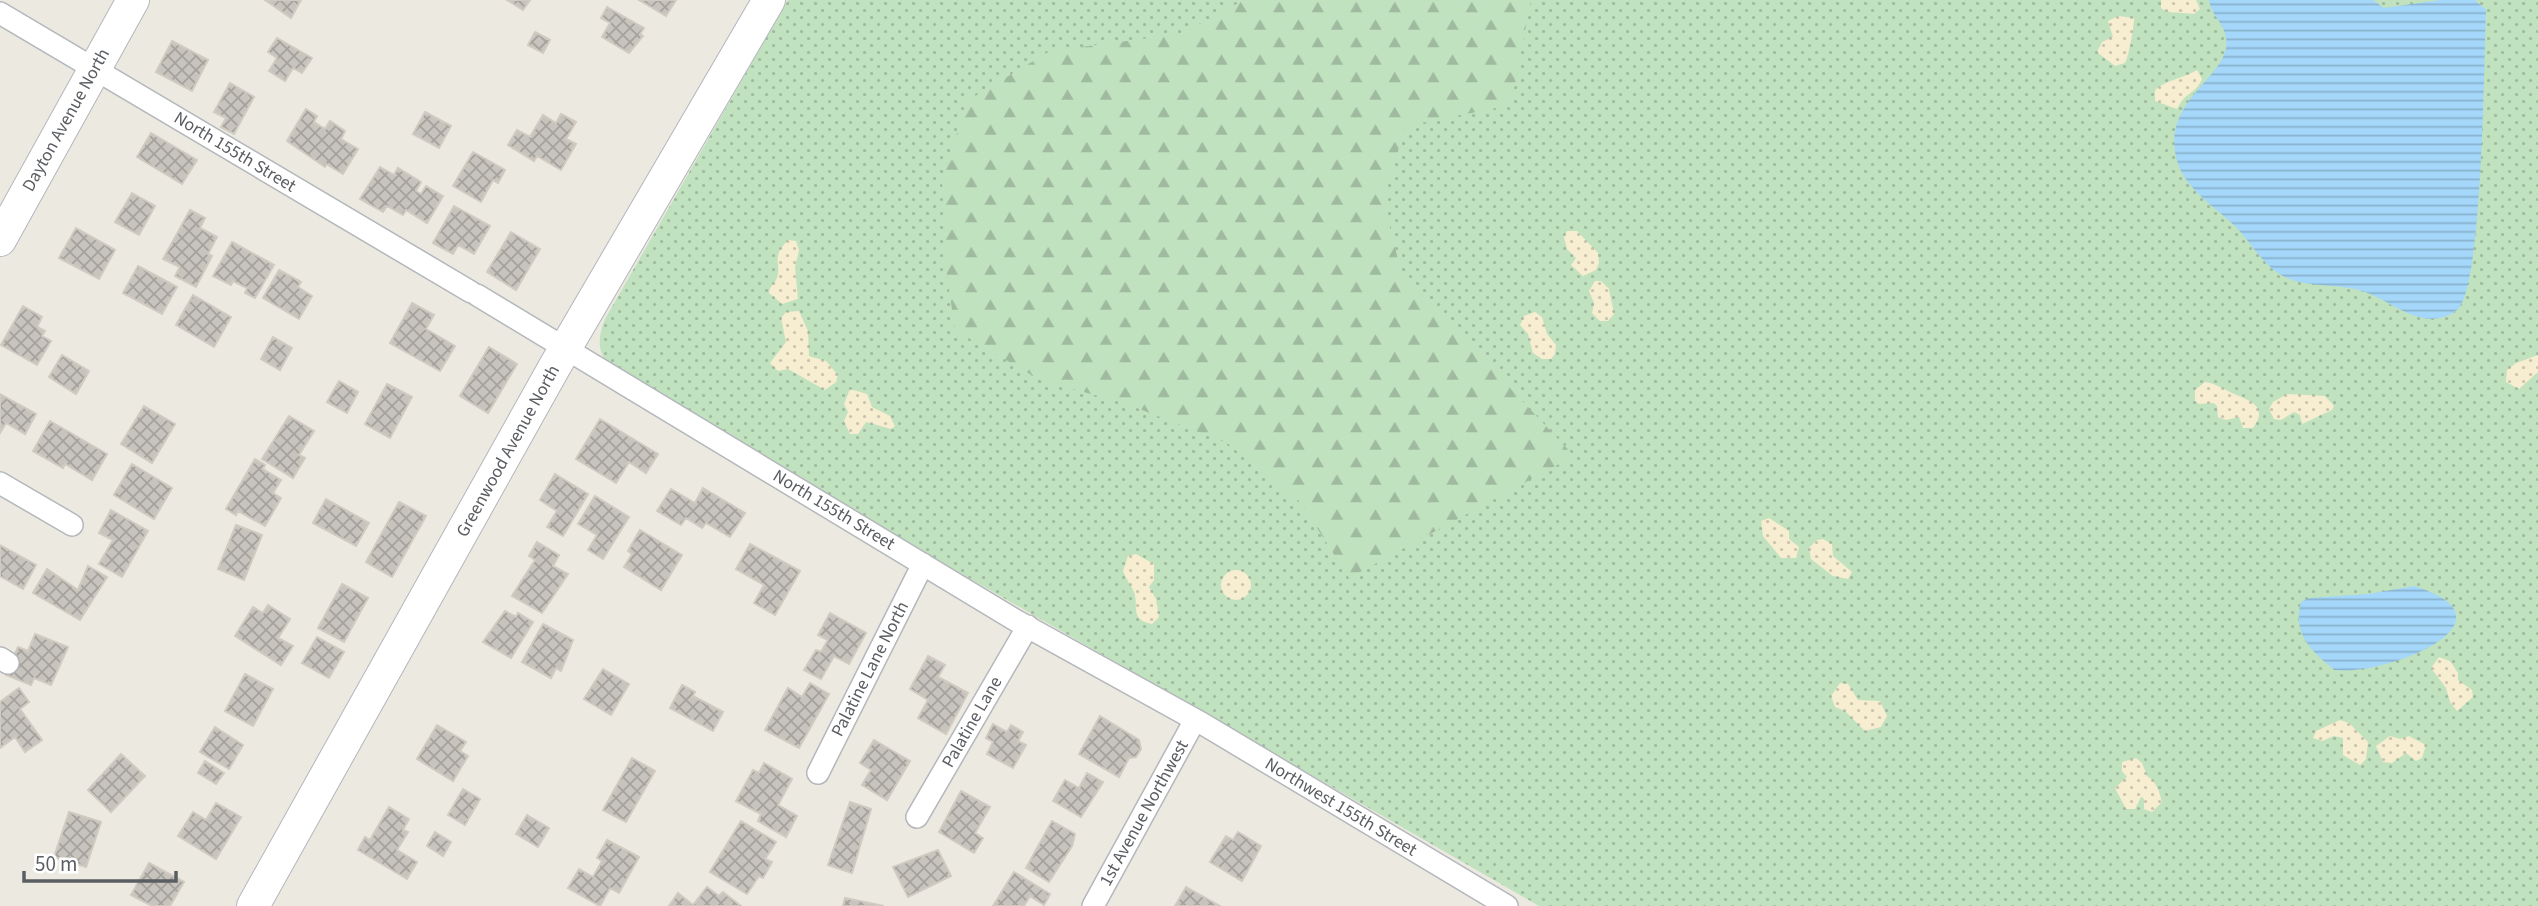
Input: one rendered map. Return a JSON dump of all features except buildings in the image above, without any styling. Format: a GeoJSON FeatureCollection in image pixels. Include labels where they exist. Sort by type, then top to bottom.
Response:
{"type":"FeatureCollection","features":[{"type":"Feature","properties":{"kind":"street","name":"Dayton Avenue North"},"geometry":{"type":"LineString","coordinates":[[0,240],[133,0]]}},
{"type":"Feature","properties":{"kind":"street","name":"Greenwood Avenue North"},"geometry":{"type":"LineString","coordinates":[[253,906],[566,348],[769,0]]}},
{"type":"Feature","properties":{"kind":"street","name":"North 155th Street"},"geometry":{"type":"LineString","coordinates":[[0,12],[566,348],[923,564],[1195,720]]}},
{"type":"Feature","properties":{"kind":"street"},"geometry":{"type":"LineString","coordinates":[[0,483],[72,525]]}},
{"type":"Feature","properties":{"kind":"street","name":"Palatine Lane North"},"geometry":{"type":"LineString","coordinates":[[818,773],[923,564]]}},
{"type":"Feature","properties":{"kind":"street","name":"Palatine Lane"},"geometry":{"type":"LineString","coordinates":[[917,817],[1028,626]]}},
{"type":"Feature","properties":{"kind":"street","name":"Northwest 155th Street"},"geometry":{"type":"LineString","coordinates":[[1195,720],[1507,906]]}},
{"type":"Feature","properties":{"kind":"street","name":"1st Avenue Northwest"},"geometry":{"type":"LineString","coordinates":[[1093,906],[1195,720]]}},
{"type":"Feature","properties":{"kind":"green space"},"geometry":{"type":"Polygon","coordinates":[[[788,0],[2538,0],[2538,906],[1539,906],[618,376],[607,363],[600,343],[605,319],[788,0]]]}},
{"type":"Feature","properties":{"kind":"green space"},"geometry":{"type":"Polygon","coordinates":[[[1244,0],[1531,0],[1511,105],[1406,126],[1383,198],[1401,272],[1574,456],[1349,578],[1301,503],[1227,443],[1124,403],[1040,380],[955,330],[946,268],[942,181],[967,101],[1050,51],[1181,34],[1244,0]]]}},
{"type":"Feature","properties":{"kind":"sand"},"geometry":{"type":"Polygon","coordinates":[[[2161,0],[2196,0],[2200,9],[2194,14],[2168,12],[2161,8],[2161,0]]]}},
{"type":"Feature","properties":{"kind":"sand"},"geometry":{"type":"Polygon","coordinates":[[[2118,16],[2134,18],[2134,22],[2125,63],[2115,66],[2097,52],[2102,42],[2113,37],[2108,21],[2118,16]]]}},
{"type":"Feature","properties":{"kind":"sand"},"geometry":{"type":"Polygon","coordinates":[[[2197,70],[2202,79],[2200,84],[2177,109],[2155,101],[2155,90],[2159,87],[2197,70]]]}},
{"type":"Feature","properties":{"kind":"sand"},"geometry":{"type":"Polygon","coordinates":[[[1567,231],[1577,231],[1598,253],[1599,263],[1596,270],[1583,276],[1571,265],[1576,258],[1567,249],[1564,237],[1567,231]]]}},
{"type":"Feature","properties":{"kind":"sand"},"geometry":{"type":"Polygon","coordinates":[[[788,240],[796,241],[799,250],[795,267],[798,299],[782,304],[769,293],[777,278],[779,251],[788,240]]]}},
{"type":"Feature","properties":{"kind":"sand"},"geometry":{"type":"Polygon","coordinates":[[[1595,281],[1601,281],[1609,289],[1614,314],[1608,321],[1600,321],[1592,313],[1594,303],[1589,291],[1595,281]]]}},
{"type":"Feature","properties":{"kind":"sand"},"geometry":{"type":"Polygon","coordinates":[[[799,311],[808,331],[809,356],[826,361],[838,375],[836,382],[825,390],[788,369],[778,371],[770,363],[786,342],[781,318],[786,312],[799,311]]]}},
{"type":"Feature","properties":{"kind":"sand"},"geometry":{"type":"Polygon","coordinates":[[[1535,312],[1542,317],[1547,334],[1556,345],[1551,359],[1542,359],[1533,353],[1528,334],[1520,325],[1524,316],[1535,312]]]}},
{"type":"Feature","properties":{"kind":"sand"},"geometry":{"type":"Polygon","coordinates":[[[2538,355],[2538,372],[2519,389],[2506,382],[2507,370],[2516,363],[2538,355]]]}},
{"type":"Feature","properties":{"kind":"sand"},"geometry":{"type":"Polygon","coordinates":[[[2205,382],[2254,404],[2259,414],[2253,428],[2243,428],[2239,417],[2226,420],[2218,417],[2214,403],[2199,404],[2195,401],[2195,390],[2205,382]]]}},
{"type":"Feature","properties":{"kind":"sand"},"geometry":{"type":"Polygon","coordinates":[[[850,389],[867,394],[872,407],[890,416],[895,426],[891,429],[866,422],[858,434],[850,434],[844,421],[848,412],[844,404],[850,389]]]}},
{"type":"Feature","properties":{"kind":"sand"},"geometry":{"type":"Polygon","coordinates":[[[2287,394],[2325,396],[2334,406],[2332,410],[2302,424],[2300,415],[2294,412],[2281,420],[2274,419],[2269,409],[2273,402],[2287,394]]]}},
{"type":"Feature","properties":{"kind":"sand"},"geometry":{"type":"Polygon","coordinates":[[[1769,518],[1789,531],[1789,539],[1799,547],[1796,558],[1781,558],[1763,536],[1761,521],[1769,518]]]}},
{"type":"Feature","properties":{"kind":"sand"},"geometry":{"type":"Polygon","coordinates":[[[1823,539],[1832,544],[1833,556],[1852,572],[1848,579],[1833,576],[1811,559],[1809,548],[1817,540],[1823,539]]]}},
{"type":"Feature","properties":{"kind":"sand"},"geometry":{"type":"Polygon","coordinates":[[[1136,554],[1154,564],[1154,580],[1149,587],[1156,599],[1159,617],[1152,624],[1138,616],[1134,592],[1123,571],[1128,556],[1136,554]]]}},
{"type":"Feature","properties":{"kind":"sand"},"geometry":{"type":"Polygon","coordinates":[[[1236,570],[1242,571],[1250,579],[1250,591],[1242,599],[1236,600],[1230,599],[1222,591],[1221,585],[1222,579],[1230,571],[1236,570]]]}},
{"type":"Feature","properties":{"kind":"sand"},"geometry":{"type":"Polygon","coordinates":[[[2439,657],[2450,661],[2458,673],[2458,680],[2472,690],[2473,697],[2457,711],[2450,702],[2446,688],[2431,668],[2439,657]]]}},
{"type":"Feature","properties":{"kind":"sand"},"geometry":{"type":"Polygon","coordinates":[[[1840,683],[1848,684],[1858,700],[1880,701],[1887,716],[1881,727],[1865,731],[1845,711],[1835,707],[1831,696],[1840,683]]]}},
{"type":"Feature","properties":{"kind":"sand"},"geometry":{"type":"Polygon","coordinates":[[[2340,720],[2349,723],[2368,742],[2366,759],[2360,765],[2343,755],[2343,738],[2334,736],[2322,741],[2313,738],[2316,731],[2340,720]]]}},
{"type":"Feature","properties":{"kind":"sand"},"geometry":{"type":"Polygon","coordinates":[[[2390,736],[2400,739],[2409,736],[2426,745],[2422,758],[2416,761],[2406,753],[2392,763],[2383,762],[2376,746],[2390,736]]]}},
{"type":"Feature","properties":{"kind":"sand"},"geometry":{"type":"Polygon","coordinates":[[[2136,758],[2142,763],[2147,776],[2160,794],[2162,802],[2152,812],[2144,809],[2144,799],[2141,797],[2135,809],[2126,809],[2115,788],[2127,777],[2122,771],[2122,762],[2136,758]]]}},
{"type":"Feature","properties":{"kind":"water"},"geometry":{"type":"Polygon","coordinates":[[[2209,0],[2373,0],[2384,8],[2440,0],[2475,0],[2486,10],[2481,167],[2473,258],[2466,291],[2455,312],[2437,319],[2427,319],[2365,292],[2298,282],[2288,278],[2265,262],[2235,226],[2188,182],[2178,164],[2174,142],[2178,122],[2186,106],[2225,52],[2225,33],[2209,0]]]}},
{"type":"Feature","properties":{"kind":"water"},"geometry":{"type":"Polygon","coordinates":[[[2414,586],[2445,600],[2456,614],[2452,629],[2436,643],[2413,655],[2358,670],[2335,670],[2311,649],[2301,632],[2301,602],[2309,598],[2368,594],[2414,586]]]}}]}
